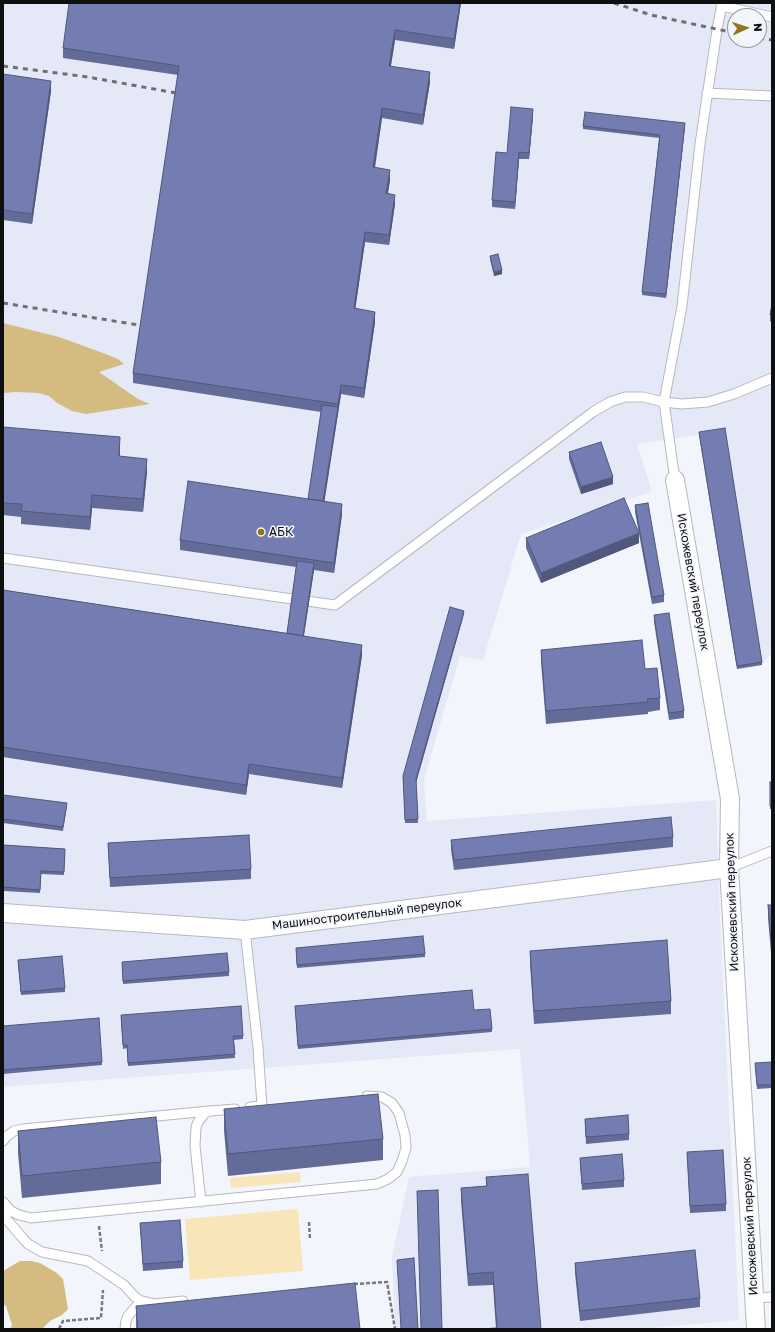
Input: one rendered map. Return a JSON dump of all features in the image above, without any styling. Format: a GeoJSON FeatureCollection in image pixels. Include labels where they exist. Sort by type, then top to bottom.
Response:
{"type":"FeatureCollection","features":[{"type":"Feature","properties":{"kind":"street","name":"Искожевский переулок"},"geometry":{"type":"LineString","coordinates":[[675,480],[730,799],[729,868],[756,1329]]}},
{"type":"Feature","properties":{"kind":"street","name":"Машиностроительный переулок"},"geometry":{"type":"LineString","coordinates":[[3,914],[245,930],[729,868]]}},
{"type":"Feature","properties":{"kind":"lane"},"geometry":{"type":"LineString","coordinates":[[675,480],[664,402],[682,306],[700,144],[722,5],[772,17]]}},
{"type":"Feature","properties":{"kind":"lane"},"geometry":{"type":"LineString","coordinates":[[707,93],[772,96]]}},
{"type":"Feature","properties":{"kind":"lane"},"geometry":{"type":"LineString","coordinates":[[3,558],[335,605],[593,412],[610,402],[625,397],[643,397],[664,402],[682,404],[708,402],[734,394],[772,378]]}},
{"type":"Feature","properties":{"kind":"lane"},"geometry":{"type":"LineString","coordinates":[[729,868],[772,851]]}},
{"type":"Feature","properties":{"kind":"lane"},"geometry":{"type":"LineString","coordinates":[[3,1141],[14,1131],[24,1129],[265,1105],[245,930]]}},
{"type":"Feature","properties":{"kind":"lane"},"geometry":{"type":"LineString","coordinates":[[3,1202],[11,1211],[31,1218],[377,1184],[388,1179],[397,1172],[402,1161],[406,1148],[403,1123],[399,1113],[392,1103],[382,1098],[361,1096]]}},
{"type":"Feature","properties":{"kind":"lane"},"geometry":{"type":"LineString","coordinates":[[201,1202],[195,1146],[196,1127],[205,1113],[210,1111]]}},
{"type":"Feature","properties":{"kind":"lane"},"geometry":{"type":"LineString","coordinates":[[3,1210],[7,1220],[20,1235],[42,1252],[88,1261],[124,1285],[141,1301],[155,1304],[193,1300]]}},
{"type":"Feature","properties":{"kind":"lane"},"geometry":{"type":"LineString","coordinates":[[754,1298],[772,1297]]}},
{"type":"Feature","properties":{"kind":"lane"},"geometry":{"type":"LineString","coordinates":[[125,1329],[128,1316],[141,1301]]}},
{"type":"Feature","properties":{"kind":"path"},"geometry":{"type":"LineString","coordinates":[[59,1329],[63,1321],[101,1318],[104,1271],[97,1212]]}},
{"type":"Feature","properties":{"kind":"path"},"geometry":{"type":"LineString","coordinates":[[309,1222],[310,1238]]}},
{"type":"Feature","properties":{"kind":"path"},"geometry":{"type":"LineString","coordinates":[[354,1284],[387,1282],[395,1329]]}},
{"type":"Feature","properties":{"kind":"shaded area"},"geometry":{"type":"Polygon","coordinates":[[[3,3],[772,3],[772,652],[762,665],[725,431],[637,444],[652,492],[521,534],[483,660],[460,656],[424,780],[427,821],[716,800],[739,1320],[642,1329],[395,1329],[392,1257],[409,1177],[530,1167],[520,1049],[3,1087],[3,3]]]}},
{"type":"Feature","properties":{"kind":"shaded area"},"geometry":{"type":"Polygon","coordinates":[[[3,323],[59,337],[118,359],[124,364],[99,372],[138,399],[150,404],[86,414],[72,411],[57,403],[49,396],[38,393],[3,393],[3,323]]]}},
{"type":"Feature","properties":{"kind":"shaded area"},"geometry":{"type":"Polygon","coordinates":[[[300,1172],[301,1182],[231,1188],[230,1178],[300,1172]]]}},
{"type":"Feature","properties":{"kind":"shaded area"},"geometry":{"type":"Polygon","coordinates":[[[298,1209],[303,1271],[190,1280],[185,1219],[298,1209]]]}},
{"type":"Feature","properties":{"kind":"shaded area"},"geometry":{"type":"Polygon","coordinates":[[[20,1261],[40,1263],[57,1273],[63,1279],[68,1309],[62,1315],[50,1321],[42,1329],[10,1329],[12,1325],[6,1306],[3,1304],[3,1271],[20,1261]]]}},
{"type":"Feature","properties":{"kind":"building"},"geometry":{"type":"Polygon","coordinates":[[[69,3],[460,3],[454,39],[395,30],[389,66],[430,72],[423,115],[382,108],[373,167],[390,170],[386,193],[395,195],[389,235],[365,232],[354,308],[375,312],[364,388],[341,385],[338,404],[133,373],[179,66],[63,48],[69,3]]]}},
{"type":"Feature","properties":{"kind":"building"},"geometry":{"type":"Polygon","coordinates":[[[3,74],[51,81],[32,214],[3,210],[3,74]]]}},
{"type":"Feature","properties":{"kind":"building"},"geometry":{"type":"Polygon","coordinates":[[[511,107],[533,109],[529,153],[519,152],[515,202],[492,200],[496,152],[507,153],[511,107]]]}},
{"type":"Feature","properties":{"kind":"building"},"geometry":{"type":"Polygon","coordinates":[[[585,112],[685,123],[666,294],[642,292],[660,135],[583,126],[585,112]]]}},
{"type":"Feature","properties":{"kind":"building"},"geometry":{"type":"Polygon","coordinates":[[[498,254],[502,270],[494,272],[490,256],[498,254]]]}},
{"type":"Feature","properties":{"kind":"building"},"geometry":{"type":"Polygon","coordinates":[[[772,304],[772,315],[770,315],[772,304]]]}},
{"type":"Feature","properties":{"kind":"building"},"geometry":{"type":"Polygon","coordinates":[[[322,405],[338,407],[323,501],[308,499],[322,405]]]}},
{"type":"Feature","properties":{"kind":"building"},"geometry":{"type":"Polygon","coordinates":[[[3,427],[120,437],[119,456],[147,459],[143,499],[92,495],[90,517],[21,511],[22,504],[3,503],[3,427]]]}},
{"type":"Feature","properties":{"kind":"building"},"geometry":{"type":"Polygon","coordinates":[[[725,428],[762,662],[737,666],[699,432],[725,428]]]}},
{"type":"Feature","properties":{"kind":"building"},"geometry":{"type":"Polygon","coordinates":[[[601,442],[613,477],[581,487],[569,452],[601,442]]]}},
{"type":"Feature","properties":{"kind":"building","name":"АБК"},"geometry":{"type":"Polygon","coordinates":[[[188,481],[342,504],[334,563],[180,540],[188,481]]]}},
{"type":"Feature","properties":{"kind":"building"},"geometry":{"type":"Polygon","coordinates":[[[624,498],[639,533],[541,573],[526,538],[624,498]]]}},
{"type":"Feature","properties":{"kind":"building"},"geometry":{"type":"Polygon","coordinates":[[[648,503],[664,595],[652,597],[635,505],[648,503]]]}},
{"type":"Feature","properties":{"kind":"building"},"geometry":{"type":"Polygon","coordinates":[[[297,561],[314,563],[303,636],[287,633],[297,561]]]}},
{"type":"Feature","properties":{"kind":"building"},"geometry":{"type":"Polygon","coordinates":[[[3,590],[362,645],[342,778],[249,764],[246,785],[3,747],[3,590]]]}},
{"type":"Feature","properties":{"kind":"building"},"geometry":{"type":"Polygon","coordinates":[[[450,607],[464,611],[416,779],[418,819],[405,820],[403,776],[450,607]]]}},
{"type":"Feature","properties":{"kind":"building"},"geometry":{"type":"Polygon","coordinates":[[[669,613],[684,711],[669,713],[654,615],[669,613]]]}},
{"type":"Feature","properties":{"kind":"building"},"geometry":{"type":"Polygon","coordinates":[[[642,640],[645,669],[657,668],[660,698],[647,699],[648,702],[546,711],[541,650],[642,640]]]}},
{"type":"Feature","properties":{"kind":"building"},"geometry":{"type":"Polygon","coordinates":[[[770,782],[772,782],[772,806],[770,806],[770,782]]]}},
{"type":"Feature","properties":{"kind":"building"},"geometry":{"type":"Polygon","coordinates":[[[3,795],[67,803],[63,827],[3,819],[3,795]]]}},
{"type":"Feature","properties":{"kind":"building"},"geometry":{"type":"Polygon","coordinates":[[[671,817],[673,837],[454,860],[451,840],[671,817]]]}},
{"type":"Feature","properties":{"kind":"building"},"geometry":{"type":"Polygon","coordinates":[[[249,835],[251,869],[110,878],[108,843],[249,835]]]}},
{"type":"Feature","properties":{"kind":"building"},"geometry":{"type":"Polygon","coordinates":[[[3,845],[65,849],[64,872],[41,871],[40,890],[3,887],[3,845]]]}},
{"type":"Feature","properties":{"kind":"building"},"geometry":{"type":"Polygon","coordinates":[[[768,905],[772,905],[772,941],[771,941],[768,905]]]}},
{"type":"Feature","properties":{"kind":"building"},"geometry":{"type":"Polygon","coordinates":[[[423,936],[425,954],[297,965],[296,948],[423,936]]]}},
{"type":"Feature","properties":{"kind":"building"},"geometry":{"type":"Polygon","coordinates":[[[667,940],[671,1001],[534,1011],[530,951],[667,940]]]}},
{"type":"Feature","properties":{"kind":"building"},"geometry":{"type":"Polygon","coordinates":[[[227,953],[229,972],[123,981],[122,962],[227,953]]]}},
{"type":"Feature","properties":{"kind":"building"},"geometry":{"type":"Polygon","coordinates":[[[62,956],[65,988],[21,992],[18,960],[62,956]]]}},
{"type":"Feature","properties":{"kind":"building"},"geometry":{"type":"Polygon","coordinates":[[[472,990],[474,1010],[490,1009],[492,1029],[298,1046],[295,1006],[472,990]]]}},
{"type":"Feature","properties":{"kind":"building"},"geometry":{"type":"Polygon","coordinates":[[[241,1006],[243,1036],[233,1036],[235,1054],[128,1063],[127,1045],[123,1045],[121,1015],[241,1006]]]}},
{"type":"Feature","properties":{"kind":"building"},"geometry":{"type":"Polygon","coordinates":[[[99,1018],[102,1062],[3,1070],[3,1026],[99,1018]]]}},
{"type":"Feature","properties":{"kind":"building"},"geometry":{"type":"Polygon","coordinates":[[[772,1062],[772,1085],[757,1085],[755,1063],[772,1062]]]}},
{"type":"Feature","properties":{"kind":"building"},"geometry":{"type":"Polygon","coordinates":[[[378,1094],[383,1139],[228,1154],[224,1109],[378,1094]]]}},
{"type":"Feature","properties":{"kind":"building"},"geometry":{"type":"Polygon","coordinates":[[[628,1115],[629,1134],[586,1137],[585,1119],[628,1115]]]}},
{"type":"Feature","properties":{"kind":"building"},"geometry":{"type":"Polygon","coordinates":[[[156,1117],[161,1162],[22,1176],[18,1131],[156,1117]]]}},
{"type":"Feature","properties":{"kind":"building"},"geometry":{"type":"Polygon","coordinates":[[[723,1150],[726,1204],[690,1206],[687,1152],[723,1150]]]}},
{"type":"Feature","properties":{"kind":"building"},"geometry":{"type":"Polygon","coordinates":[[[622,1154],[624,1180],[582,1184],[580,1158],[622,1154]]]}},
{"type":"Feature","properties":{"kind":"building"},"geometry":{"type":"Polygon","coordinates":[[[528,1174],[541,1329],[497,1329],[493,1272],[468,1274],[461,1188],[487,1186],[486,1177],[528,1174]]]}},
{"type":"Feature","properties":{"kind":"building"},"geometry":{"type":"Polygon","coordinates":[[[438,1190],[442,1329],[421,1329],[417,1191],[438,1190]]]}},
{"type":"Feature","properties":{"kind":"building"},"geometry":{"type":"Polygon","coordinates":[[[180,1220],[183,1261],[143,1264],[140,1223],[180,1220]]]}},
{"type":"Feature","properties":{"kind":"building"},"geometry":{"type":"Polygon","coordinates":[[[695,1250],[700,1298],[580,1311],[575,1263],[695,1250]]]}},
{"type":"Feature","properties":{"kind":"building"},"geometry":{"type":"Polygon","coordinates":[[[414,1258],[418,1329],[401,1329],[397,1260],[414,1258]]]}},
{"type":"Feature","properties":{"kind":"building"},"geometry":{"type":"Polygon","coordinates":[[[355,1283],[360,1329],[138,1329],[136,1306],[355,1283]]]}},
{"type":"Feature","properties":{"kind":"railway"},"geometry":{"type":"LineString","coordinates":[[614,3],[651,15],[727,31]]}},
{"type":"Feature","properties":{"kind":"railway"},"geometry":{"type":"LineString","coordinates":[[767,39],[772,40]]}},
{"type":"Feature","properties":{"kind":"railway"},"geometry":{"type":"LineString","coordinates":[[3,66],[88,77],[187,95]]}},
{"type":"Feature","properties":{"kind":"railway"},"geometry":{"type":"LineString","coordinates":[[3,303],[151,327]]}},
{"type":"Feature","properties":{"kind":"place","name":"АБК"},"geometry":{"type":"Point","coordinates":[261,532]}}]}
